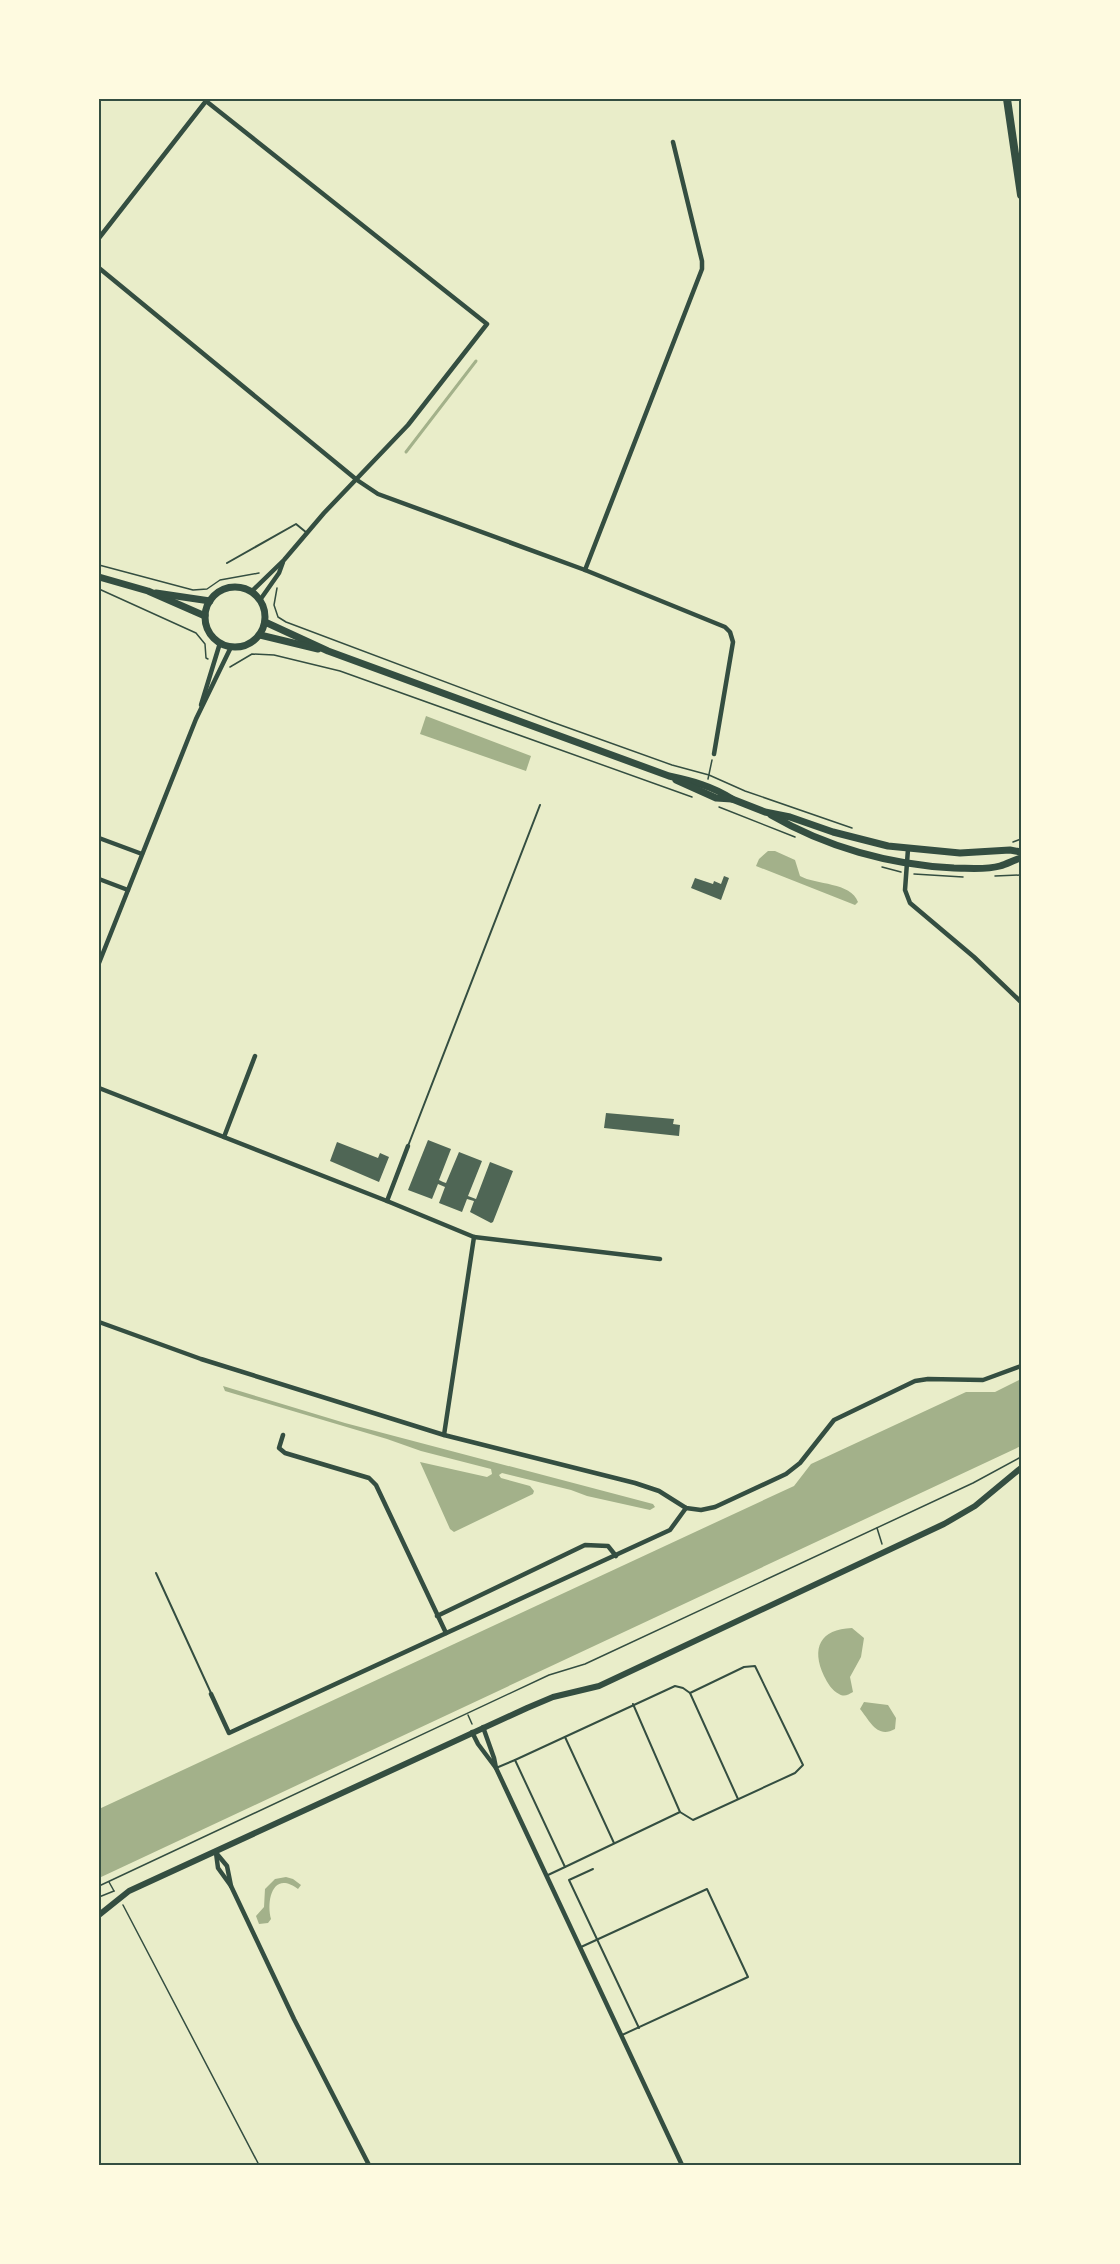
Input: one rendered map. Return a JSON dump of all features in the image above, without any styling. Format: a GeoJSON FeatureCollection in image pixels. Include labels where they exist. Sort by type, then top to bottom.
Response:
{"type":"FeatureCollection","features":[{"type":"Feature","properties":{"kind":"highway"},"geometry":{"type":"LineString","coordinates":[[1007,99],[1021,195]]}},
{"type":"Feature","properties":{"kind":"main road"},"geometry":{"type":"LineString","coordinates":[[99,577],[148,591],[210,601]]}},
{"type":"Feature","properties":{"kind":"main road"},"geometry":{"type":"LineString","coordinates":[[236,587],[251,592],[260,600],[265,622],[260,635],[247,645],[231,647],[220,643],[209,632],[205,616],[210,601],[215,595],[228,588],[236,587]]}},
{"type":"Feature","properties":{"kind":"main road"},"geometry":{"type":"LineString","coordinates":[[148,591],[205,616]]}},
{"type":"Feature","properties":{"kind":"main road"},"geometry":{"type":"LineString","coordinates":[[265,622],[328,651],[669,776],[716,798],[732,800],[765,812],[867,841],[908,849],[960,853],[1021,852]]}},
{"type":"Feature","properties":{"kind":"main road"},"geometry":{"type":"LineString","coordinates":[[260,635],[328,651]]}},
{"type":"Feature","properties":{"kind":"main road"},"geometry":{"type":"LineString","coordinates":[[765,812],[784,823],[861,854],[908,864],[970,868],[999,866],[1021,858]]}},
{"type":"Feature","properties":{"kind":"street"},"geometry":{"type":"LineString","coordinates":[[99,238],[206,101],[487,324],[408,425],[307,532],[284,560],[251,592]]}},
{"type":"Feature","properties":{"kind":"street"},"geometry":{"type":"LineString","coordinates":[[585,570],[702,269],[673,142]]}},
{"type":"Feature","properties":{"kind":"street"},"geometry":{"type":"LineString","coordinates":[[99,268],[357,480],[378,494],[585,570],[725,627],[730,632],[733,642],[714,754]]}},
{"type":"Feature","properties":{"kind":"street"},"geometry":{"type":"LineString","coordinates":[[260,600],[279,573],[284,560]]}},
{"type":"Feature","properties":{"kind":"street"},"geometry":{"type":"LineString","coordinates":[[196,719],[220,643]]}},
{"type":"Feature","properties":{"kind":"street"},"geometry":{"type":"LineString","coordinates":[[99,963],[196,719],[231,647]]}},
{"type":"Feature","properties":{"kind":"street"},"geometry":{"type":"LineString","coordinates":[[99,838],[142,854]]}},
{"type":"Feature","properties":{"kind":"street"},"geometry":{"type":"LineString","coordinates":[[908,849],[905,890],[910,903],[1021,1002]]}},
{"type":"Feature","properties":{"kind":"street"},"geometry":{"type":"LineString","coordinates":[[99,879],[128,890]]}},
{"type":"Feature","properties":{"kind":"street"},"geometry":{"type":"LineString","coordinates":[[224,1137],[255,1056]]}},
{"type":"Feature","properties":{"kind":"street"},"geometry":{"type":"LineString","coordinates":[[99,1088],[474,1237],[660,1259]]}},
{"type":"Feature","properties":{"kind":"street"},"geometry":{"type":"LineString","coordinates":[[387,1201],[408,1146]]}},
{"type":"Feature","properties":{"kind":"street"},"geometry":{"type":"LineString","coordinates":[[444,1435],[474,1237]]}},
{"type":"Feature","properties":{"kind":"street"},"geometry":{"type":"LineString","coordinates":[[99,1322],[201,1359],[444,1435],[635,1483],[659,1491],[686,1508],[701,1510],[709,1509],[786,1474],[800,1463],[834,1420],[915,1381],[928,1378],[983,1380],[1021,1366]]}},
{"type":"Feature","properties":{"kind":"street"},"geometry":{"type":"LineString","coordinates":[[283,1435],[279,1448],[285,1453],[369,1478],[376,1485],[446,1633]]}},
{"type":"Feature","properties":{"kind":"street"},"geometry":{"type":"LineString","coordinates":[[99,1915],[129,1891],[474,1731],[553,1697],[599,1686],[944,1524],[975,1506],[1021,1468]]}},
{"type":"Feature","properties":{"kind":"street"},"geometry":{"type":"LineString","coordinates":[[211,1694],[229,1733],[670,1530],[686,1508]]}},
{"type":"Feature","properties":{"kind":"street"},"geometry":{"type":"LineString","coordinates":[[437,1616],[585,1545],[608,1546],[616,1556]]}},
{"type":"Feature","properties":{"kind":"street"},"geometry":{"type":"LineString","coordinates":[[483,1727],[496,1768]]}},
{"type":"Feature","properties":{"kind":"street"},"geometry":{"type":"LineString","coordinates":[[474,1731],[478,1744],[496,1768],[682,2165]]}},
{"type":"Feature","properties":{"kind":"street"},"geometry":{"type":"LineString","coordinates":[[216,1852],[227,1866],[231,1886]]}},
{"type":"Feature","properties":{"kind":"street"},"geometry":{"type":"LineString","coordinates":[[216,1852],[218,1868],[231,1886],[294,2019],[369,2165]]}},
{"type":"Feature","properties":{"kind":"lane"},"geometry":{"type":"LineString","coordinates":[[227,563],[296,524],[307,532]]}},
{"type":"Feature","properties":{"kind":"lane"},"geometry":{"type":"LineString","coordinates":[[408,1146],[540,805]]}},
{"type":"Feature","properties":{"kind":"lane"},"geometry":{"type":"LineString","coordinates":[[156,1573],[211,1694]]}},
{"type":"Feature","properties":{"kind":"lane"},"geometry":{"type":"LineString","coordinates":[[633,1704],[680,1812],[693,1820],[795,1773],[803,1765],[755,1666],[744,1667],[690,1693]]}},
{"type":"Feature","properties":{"kind":"lane"},"geometry":{"type":"LineString","coordinates":[[496,1768],[675,1686],[690,1693],[738,1799]]}},
{"type":"Feature","properties":{"kind":"lane"},"geometry":{"type":"LineString","coordinates":[[565,1737],[615,1844]]}},
{"type":"Feature","properties":{"kind":"lane"},"geometry":{"type":"LineString","coordinates":[[515,1760],[565,1867]]}},
{"type":"Feature","properties":{"kind":"lane"},"geometry":{"type":"LineString","coordinates":[[547,1875],[680,1812]]}},
{"type":"Feature","properties":{"kind":"lane"},"geometry":{"type":"LineString","coordinates":[[593,1869],[569,1880],[639,2028]]}},
{"type":"Feature","properties":{"kind":"lane"},"geometry":{"type":"LineString","coordinates":[[581,1947],[707,1889],[748,1977],[622,2035]]}},
{"type":"Feature","properties":{"kind":"path"},"geometry":{"type":"LineString","coordinates":[[99,566],[193,590]]}},
{"type":"Feature","properties":{"kind":"path"},"geometry":{"type":"LineString","coordinates":[[99,589],[182,626]]}},
{"type":"Feature","properties":{"kind":"path"},"geometry":{"type":"LineString","coordinates":[[286,622],[562,726],[855,829]]}},
{"type":"Feature","properties":{"kind":"path"},"geometry":{"type":"LineString","coordinates":[[274,655],[372,681],[703,793],[714,754]]}},
{"type":"Feature","properties":{"kind":"path"},"geometry":{"type":"LineString","coordinates":[[711,804],[795,837]]}},
{"type":"Feature","properties":{"kind":"path"},"geometry":{"type":"LineString","coordinates":[[1007,844],[1021,839]]}},
{"type":"Feature","properties":{"kind":"path"},"geometry":{"type":"LineString","coordinates":[[877,866],[906,874],[946,878],[968,877]]}},
{"type":"Feature","properties":{"kind":"path"},"geometry":{"type":"LineString","coordinates":[[989,876],[1021,875]]}},
{"type":"Feature","properties":{"kind":"path"},"geometry":{"type":"LineString","coordinates":[[99,1886],[549,1675],[585,1664],[973,1484],[1021,1457]]}},
{"type":"Feature","properties":{"kind":"path"},"geometry":{"type":"LineString","coordinates":[[877,1527],[885,1552]]}},
{"type":"Feature","properties":{"kind":"path"},"geometry":{"type":"LineString","coordinates":[[468,1714],[474,1731]]}},
{"type":"Feature","properties":{"kind":"path"},"geometry":{"type":"LineString","coordinates":[[109,1881],[259,2165]]}},
{"type":"Feature","properties":{"kind":"path"},"geometry":{"type":"LineString","coordinates":[[99,1897],[114,1891]]}},
{"type":"Feature","properties":{"kind":"shaded area"},"geometry":{"type":"Polygon","coordinates":[[[426,716],[531,756],[526,771],[420,734],[426,716]]]}},
{"type":"Feature","properties":{"kind":"shaded area"},"geometry":{"type":"Polygon","coordinates":[[[768,851],[775,851],[795,860],[800,876],[841,887],[854,896],[858,902],[855,905],[756,866],[759,859],[768,851]]]}},
{"type":"Feature","properties":{"kind":"shaded area"},"geometry":{"type":"Polygon","coordinates":[[[1021,1379],[1021,1446],[99,1878],[99,1809],[794,1486],[811,1464],[966,1392],[995,1392],[1021,1379]]]}},
{"type":"Feature","properties":{"kind":"shaded area"},"geometry":{"type":"Polygon","coordinates":[[[223,1386],[345,1423],[653,1504],[655,1507],[650,1510],[587,1496],[502,1473],[499,1475],[501,1478],[530,1486],[534,1491],[533,1494],[454,1532],[450,1529],[420,1462],[487,1477],[492,1474],[491,1469],[421,1451],[225,1391],[223,1386]]]}},
{"type":"Feature","properties":{"kind":"shaded area"},"geometry":{"type":"Polygon","coordinates":[[[852,1628],[864,1638],[861,1657],[850,1677],[853,1692],[843,1695],[836,1693],[828,1684],[820,1666],[819,1649],[821,1642],[832,1632],[852,1628]]]}},
{"type":"Feature","properties":{"kind":"shaded area"},"geometry":{"type":"Polygon","coordinates":[[[864,1702],[888,1705],[896,1718],[895,1729],[883,1732],[874,1727],[860,1709],[864,1702]]]}},
{"type":"Feature","properties":{"kind":"shaded area"},"geometry":{"type":"Polygon","coordinates":[[[286,1877],[301,1885],[298,1889],[289,1884],[277,1885],[271,1896],[271,1919],[268,1923],[259,1924],[256,1916],[264,1907],[265,1889],[275,1879],[286,1877]]]}},
{"type":"Feature","properties":{"kind":"building"},"geometry":{"type":"Polygon","coordinates":[[[724,876],[729,878],[721,900],[691,888],[695,878],[721,884],[724,876]]]}},
{"type":"Feature","properties":{"kind":"building"},"geometry":{"type":"Polygon","coordinates":[[[606,1113],[674,1119],[673,1124],[680,1125],[679,1136],[604,1128],[606,1113]]]}},
{"type":"Feature","properties":{"kind":"building"},"geometry":{"type":"Polygon","coordinates":[[[428,1140],[451,1149],[439,1180],[443,1182],[446,1183],[459,1152],[482,1161],[468,1196],[476,1199],[490,1162],[513,1171],[493,1222],[470,1212],[474,1201],[467,1199],[462,1212],[439,1203],[445,1187],[438,1184],[432,1199],[408,1190],[428,1140]]]}},
{"type":"Feature","properties":{"kind":"building"},"geometry":{"type":"Polygon","coordinates":[[[337,1142],[378,1158],[380,1153],[389,1157],[379,1182],[330,1161],[337,1142]]]}},
{"type":"Feature","properties":{"kind":"waterway"},"geometry":{"type":"LineString","coordinates":[[406,452],[476,361]]}}]}
